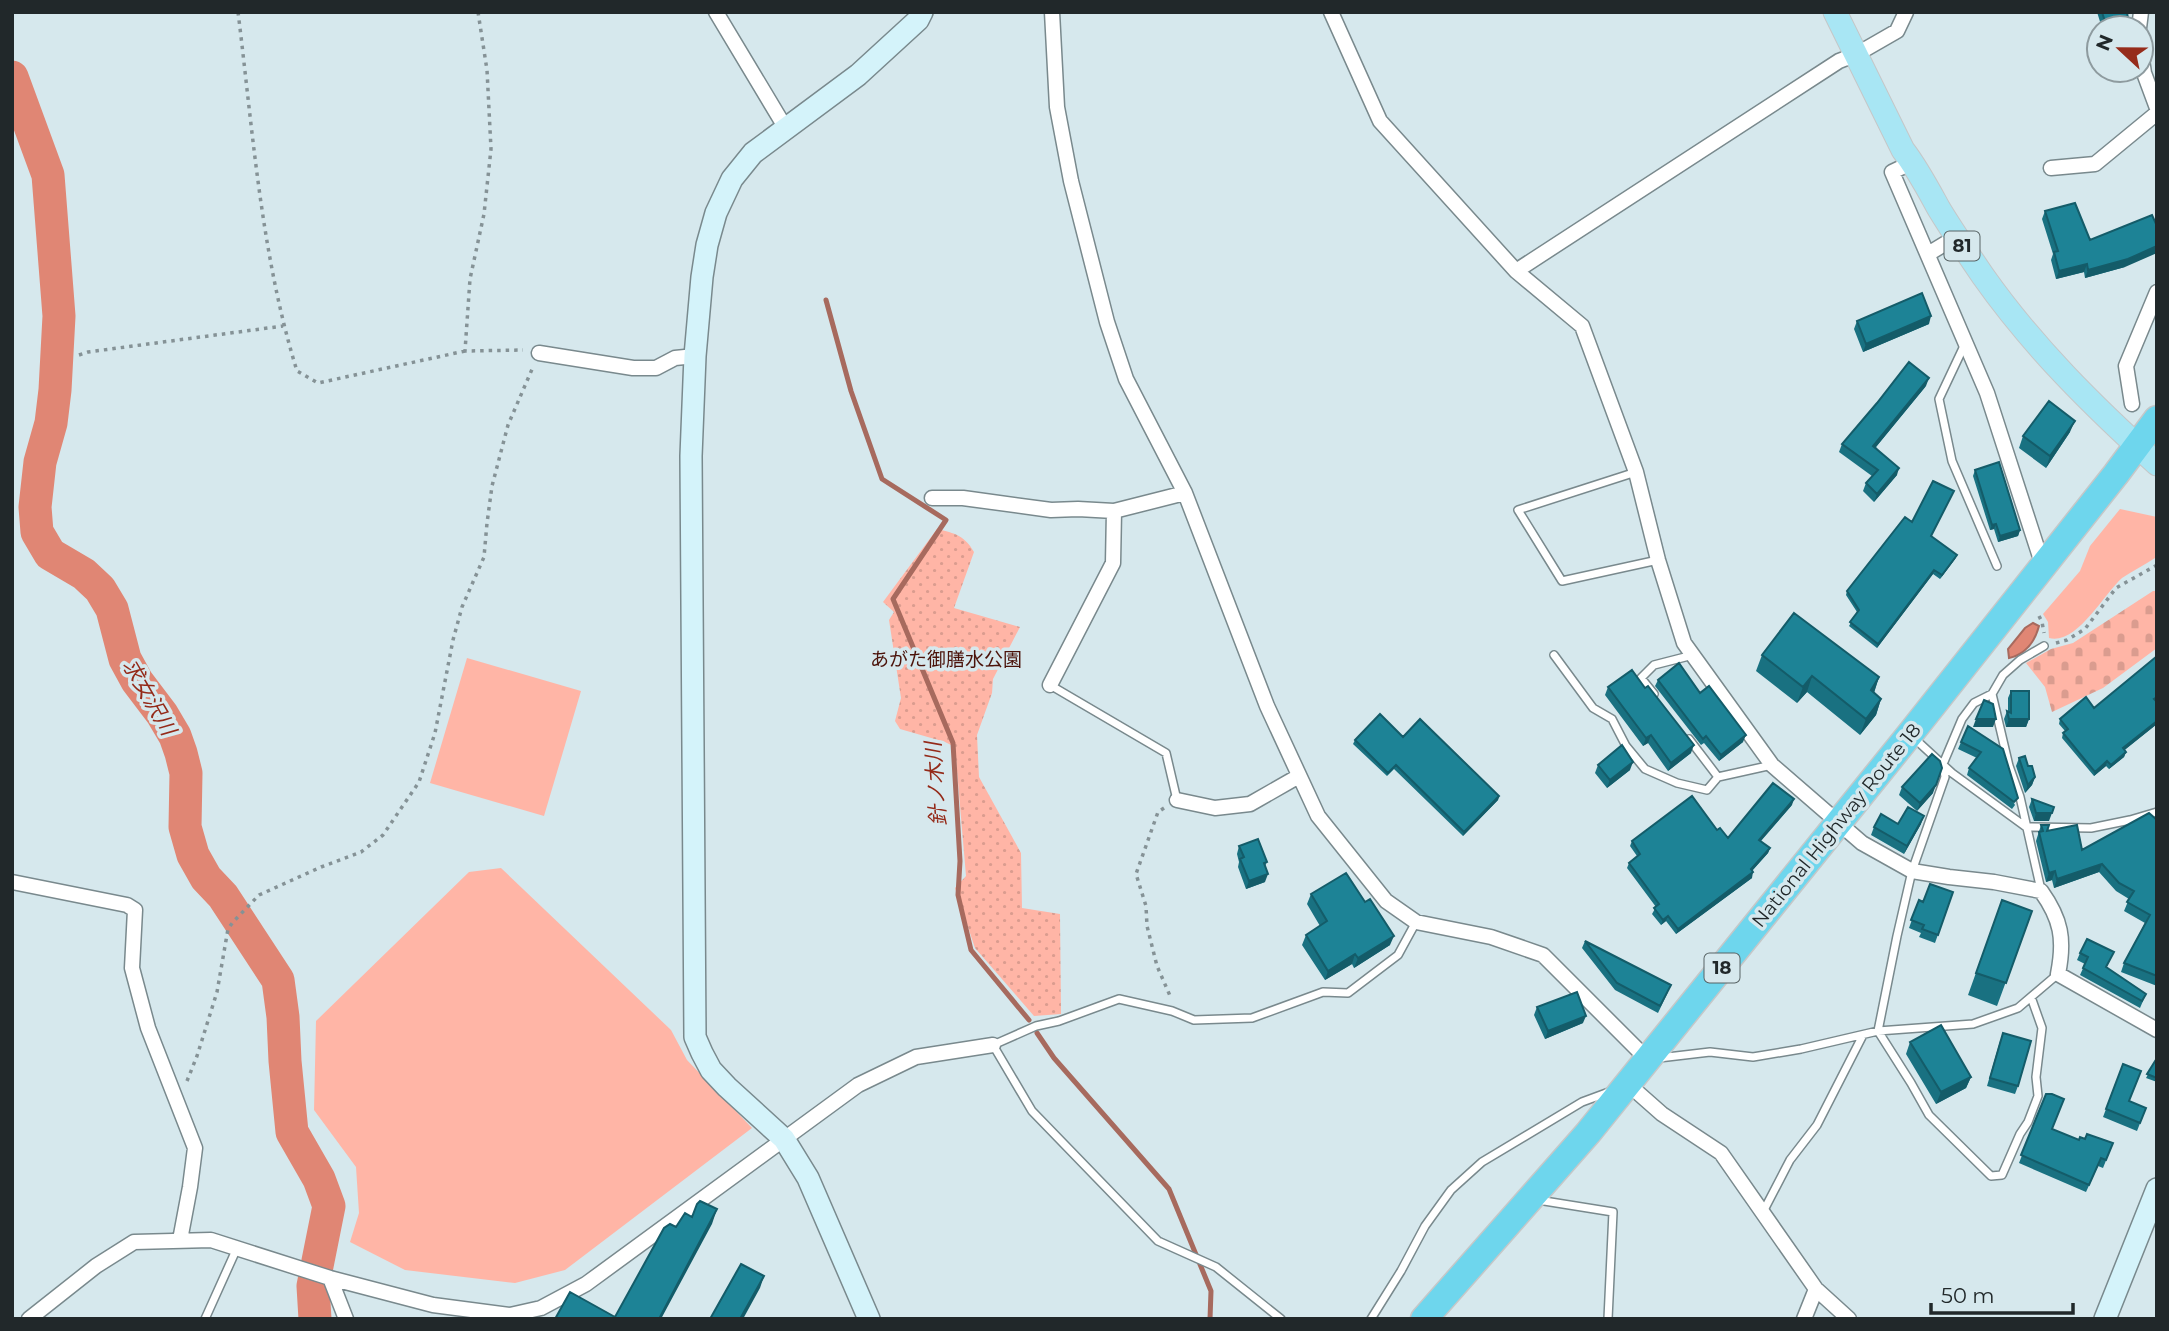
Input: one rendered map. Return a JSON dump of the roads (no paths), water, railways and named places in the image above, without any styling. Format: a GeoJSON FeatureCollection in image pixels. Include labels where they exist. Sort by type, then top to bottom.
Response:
{"type":"FeatureCollection","features":[{"type":"Feature","properties":{"kind":"highway","name":"National Highway Route 18"},"geometry":{"type":"LineString","coordinates":[[1424,1319],[1628,1084],[1840,822],[2157,419]]}},
{"type":"Feature","properties":{"kind":"main road","name":"81"},"geometry":{"type":"LineString","coordinates":[[1835,12],[1903,150],[1913,162],[1956,237],[2030,338],[2069,382],[2157,464]]}},
{"type":"Feature","properties":{"kind":"street"},"geometry":{"type":"LineString","coordinates":[[716,12],[785,127]]}},
{"type":"Feature","properties":{"kind":"street"},"geometry":{"type":"LineString","coordinates":[[869,1319],[808,1178],[784,1139],[711,1070],[695,1037],[691,456],[695,356],[707,245],[716,213],[732,179],[753,153],[858,75],[918,20],[922,12]]}},
{"type":"Feature","properties":{"kind":"street"},"geometry":{"type":"LineString","coordinates":[[1052,12],[1060,120],[1071,181],[1107,322],[1126,379],[1185,493],[1267,706],[1318,816],[1386,901],[1416,922],[1491,937],[1543,955],[1647,1059]]}},
{"type":"Feature","properties":{"kind":"street"},"geometry":{"type":"LineString","coordinates":[[1331,12],[1380,121],[1516,271],[1582,326],[1636,472],[1658,560],[1684,643],[1772,765],[1862,843],[1912,870],[1994,881],[2041,891],[2053,907],[2060,930],[2062,956],[2058,974],[2157,1030]]}},
{"type":"Feature","properties":{"kind":"street"},"geometry":{"type":"LineString","coordinates":[[1516,271],[1839,61],[1896,32],[1906,12]]}},
{"type":"Feature","properties":{"kind":"street"},"geometry":{"type":"LineString","coordinates":[[2051,168],[2095,164],[2157,110],[2148,84]]}},
{"type":"Feature","properties":{"kind":"street"},"geometry":{"type":"LineString","coordinates":[[1913,162],[1892,172],[1987,393],[2043,566]]}},
{"type":"Feature","properties":{"kind":"street"},"geometry":{"type":"LineString","coordinates":[[1928,254],[1956,237]]}},
{"type":"Feature","properties":{"kind":"street"},"geometry":{"type":"LineString","coordinates":[[2132,404],[2126,366],[2157,292]]}},
{"type":"Feature","properties":{"kind":"street"},"geometry":{"type":"LineString","coordinates":[[539,352],[633,368],[656,368],[675,359],[695,356]]}},
{"type":"Feature","properties":{"kind":"street"},"geometry":{"type":"LineString","coordinates":[[932,498],[962,498],[1051,510],[1114,511],[1185,493]]}},
{"type":"Feature","properties":{"kind":"street"},"geometry":{"type":"LineString","coordinates":[[1050,685],[1113,563],[1114,511]]}},
{"type":"Feature","properties":{"kind":"street"},"geometry":{"type":"LineString","coordinates":[[1177,800],[1215,808],[1251,804],[1299,776]]}},
{"type":"Feature","properties":{"kind":"street"},"geometry":{"type":"LineString","coordinates":[[12,882],[127,905],[135,910],[132,968],[148,1028],[195,1148],[180,1240]]}},
{"type":"Feature","properties":{"kind":"street"},"geometry":{"type":"LineString","coordinates":[[29,1319],[96,1266],[134,1242],[180,1240],[211,1240],[327,1277],[433,1305],[510,1315],[541,1308],[586,1284],[858,1085],[916,1057],[993,1045]]}},
{"type":"Feature","properties":{"kind":"street"},"geometry":{"type":"LineString","coordinates":[[1628,1084],[1662,1114],[1721,1153],[1816,1289],[1849,1319]]}},
{"type":"Feature","properties":{"kind":"street"},"geometry":{"type":"LineString","coordinates":[[2105,1319],[2157,1189]]}},
{"type":"Feature","properties":{"kind":"street"},"geometry":{"type":"LineString","coordinates":[[327,1277],[346,1319]]}},
{"type":"Feature","properties":{"kind":"street"},"geometry":{"type":"LineString","coordinates":[[1804,1319],[1816,1289]]}},
{"type":"Feature","properties":{"kind":"lane"},"geometry":{"type":"LineString","coordinates":[[1966,343],[1939,399],[1952,461],[1997,566]]}},
{"type":"Feature","properties":{"kind":"lane"},"geometry":{"type":"LineString","coordinates":[[1636,472],[1518,510],[1562,581],[1658,560]]}},
{"type":"Feature","properties":{"kind":"lane"},"geometry":{"type":"LineString","coordinates":[[2031,997],[2042,1028],[2036,1077],[2038,1096],[2002,1175],[1991,1176],[1929,1115],[1878,1031],[1912,870],[1945,777],[1942,764],[1962,719],[1974,704],[1992,694],[2003,675],[2020,660],[2044,646]]}},
{"type":"Feature","properties":{"kind":"lane"},"geometry":{"type":"LineString","coordinates":[[1555,654],[1593,708],[1612,719],[1626,746],[1645,769],[1677,783],[1707,790],[1718,777],[1772,765]]}},
{"type":"Feature","properties":{"kind":"lane"},"geometry":{"type":"LineString","coordinates":[[1658,700],[1641,678],[1654,665],[1693,655]]}},
{"type":"Feature","properties":{"kind":"lane"},"geometry":{"type":"LineString","coordinates":[[1050,685],[1166,753],[1177,800]]}},
{"type":"Feature","properties":{"kind":"lane"},"geometry":{"type":"LineString","coordinates":[[1992,694],[2041,891]]}},
{"type":"Feature","properties":{"kind":"lane"},"geometry":{"type":"LineString","coordinates":[[1684,733],[1718,777]]}},
{"type":"Feature","properties":{"kind":"lane"},"geometry":{"type":"LineString","coordinates":[[1910,734],[1942,764],[2026,827],[2091,828],[2157,812]]}},
{"type":"Feature","properties":{"kind":"lane"},"geometry":{"type":"LineString","coordinates":[[1281,1319],[1216,1267],[1158,1241],[1032,1111],[993,1045],[1036,1026],[1059,1021],[1119,999],[1177,1013],[1194,1020],[1252,1018],[1323,992],[1348,993],[1398,955],[1416,922]]}},
{"type":"Feature","properties":{"kind":"lane"},"geometry":{"type":"LineString","coordinates":[[1647,1059],[1710,1052],[1753,1057],[1878,1031],[1973,1024],[2018,1008],[2058,974]]}},
{"type":"Feature","properties":{"kind":"lane"},"geometry":{"type":"LineString","coordinates":[[1763,1212],[1790,1160],[1817,1125],[1863,1035]]}},
{"type":"Feature","properties":{"kind":"lane"},"geometry":{"type":"LineString","coordinates":[[1371,1319],[1425,1226],[1451,1190],[1482,1162],[1504,1148],[1582,1102],[1628,1084]]}},
{"type":"Feature","properties":{"kind":"lane"},"geometry":{"type":"LineString","coordinates":[[1530,1198],[1613,1212],[1608,1319]]}},
{"type":"Feature","properties":{"kind":"lane"},"geometry":{"type":"LineString","coordinates":[[205,1319],[237,1248]]}},
{"type":"Feature","properties":{"kind":"waterway","name":"求女沢川"},"geometry":{"type":"LineString","coordinates":[[12,77],[48,175],[59,316],[51,423],[40,462],[35,507],[37,532],[50,554],[84,574],[100,589],[112,609],[125,659],[137,681],[162,714],[181,753],[186,773],[185,827],[193,855],[206,878],[223,896],[278,980],[292,1132],[319,1179],[329,1206],[313,1286],[315,1319]]}},
{"type":"Feature","properties":{"kind":"waterway","name":"針ノ木川"},"geometry":{"type":"LineString","coordinates":[[826,300],[851,391],[882,479],[946,520],[893,599],[953,743],[960,861],[958,895],[971,950],[1029,1020]]}},
{"type":"Feature","properties":{"kind":"waterway","name":"針ノ木川"},"geometry":{"type":"LineString","coordinates":[[1037,1033],[1054,1058],[1169,1189],[1211,1291],[1210,1319]]}},
{"type":"Feature","properties":{"kind":"park label","name":"あがた御膳水公園"},"geometry":{"type":"Point","coordinates":[946,659]}}]}
